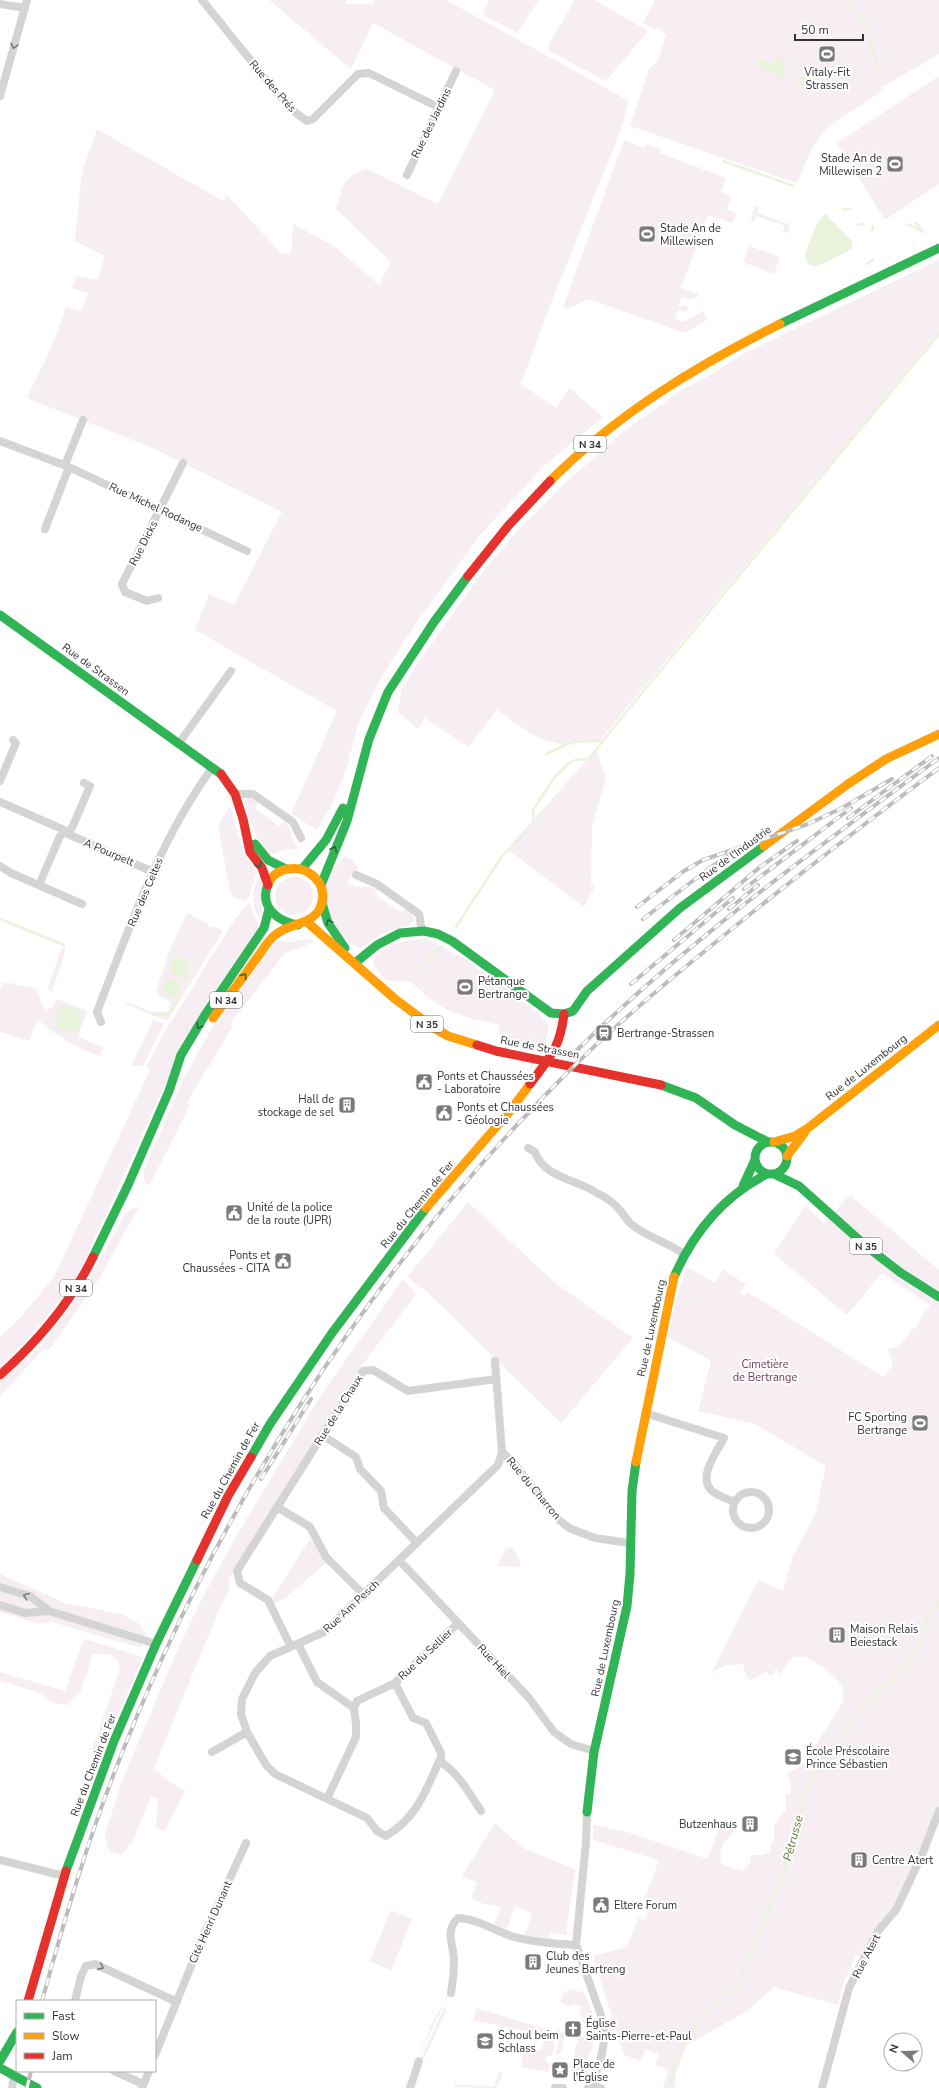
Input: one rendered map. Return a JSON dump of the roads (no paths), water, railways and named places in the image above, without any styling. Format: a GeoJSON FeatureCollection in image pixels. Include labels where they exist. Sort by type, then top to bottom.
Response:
{"type":"FeatureCollection","features":[{"type":"Feature","properties":{"kind":"main road","name":"N 34"},"geometry":{"type":"LineString","coordinates":[[169,1091],[213,1018],[274,935],[281,930],[314,917],[322,902],[321,885],[326,866],[346,824],[373,727],[380,710],[407,661],[461,583],[503,531],[548,482],[635,409],[720,355],[760,334],[939,248]]}},
{"type":"Feature","properties":{"kind":"main road","name":"Rue de Strassen"},"geometry":{"type":"LineString","coordinates":[[0,615],[179,743],[224,779],[235,794],[243,819],[250,852],[262,868],[268,885]]}},
{"type":"Feature","properties":{"kind":"main road","name":"Rue de l'Industrie"},"geometry":{"type":"LineString","coordinates":[[564,1014],[573,1011],[587,991],[680,908],[879,763],[939,734]]}},
{"type":"Feature","properties":{"kind":"main road","name":"N 34"},"geometry":{"type":"LineString","coordinates":[[302,869],[314,858],[327,840],[361,768]]}},
{"type":"Feature","properties":{"kind":"main road","name":"Rue de Strassen"},"geometry":{"type":"LineString","coordinates":[[243,819],[259,852],[269,862],[286,869]]}},
{"type":"Feature","properties":{"kind":"main road"},"geometry":{"type":"LineString","coordinates":[[268,885],[273,877],[286,869],[302,869],[310,872],[321,885]]}},
{"type":"Feature","properties":{"kind":"main road","name":"N 34"},"geometry":{"type":"LineString","coordinates":[[0,1375],[20,1357],[52,1320],[82,1279],[128,1184],[169,1091],[181,1055],[205,1015],[264,928],[269,909],[266,902],[268,885]]}},
{"type":"Feature","properties":{"kind":"main road","name":"Rue de Strassen"},"geometry":{"type":"LineString","coordinates":[[322,902],[328,923],[355,963]]}},
{"type":"Feature","properties":{"kind":"main road"},"geometry":{"type":"LineString","coordinates":[[269,909],[281,922],[302,923]]}},
{"type":"Feature","properties":{"kind":"main road","name":"Rue de Strassen"},"geometry":{"type":"LineString","coordinates":[[302,923],[355,963],[395,999],[434,1028],[462,1042],[516,1055],[651,1082],[696,1098],[735,1125],[771,1142]]}},
{"type":"Feature","properties":{"kind":"main road"},"geometry":{"type":"LineString","coordinates":[[355,963],[374,946],[392,935],[404,931],[434,933],[452,941],[551,1013],[564,1014]]}},
{"type":"Feature","properties":{"kind":"main road","name":"Rue du Chemin de Fer"},"geometry":{"type":"LineString","coordinates":[[28,2000],[64,1876],[114,1741],[156,1644],[228,1496],[295,1386],[332,1333],[419,1217],[510,1111],[537,1077],[556,1049],[564,1014]]}},
{"type":"Feature","properties":{"kind":"main road","name":"Rue de Luxembourg"},"geometry":{"type":"LineString","coordinates":[[771,1142],[795,1136],[808,1128],[939,1026]]}},
{"type":"Feature","properties":{"kind":"main road","name":"Rue de Strassen"},"geometry":{"type":"LineString","coordinates":[[735,1125],[755,1158]]}},
{"type":"Feature","properties":{"kind":"main road","name":"Rue de Luxembourg"},"geometry":{"type":"LineString","coordinates":[[787,1156],[808,1128]]}},
{"type":"Feature","properties":{"kind":"main road"},"geometry":{"type":"LineString","coordinates":[[771,1142],[783,1147],[787,1156],[785,1166],[771,1174],[761,1171],[755,1158],[759,1146],[771,1142]]}},
{"type":"Feature","properties":{"kind":"main road","name":"Rue de Luxembourg"},"geometry":{"type":"LineString","coordinates":[[587,1812],[594,1752],[624,1620],[629,1585],[629,1506],[633,1475],[673,1279],[684,1254],[700,1232],[742,1187],[755,1158]]}},
{"type":"Feature","properties":{"kind":"main road","name":"N 35"},"geometry":{"type":"LineString","coordinates":[[785,1166],[799,1186],[844,1229],[892,1268],[939,1297]]}},
{"type":"Feature","properties":{"kind":"main road","name":"Rue de Luxembourg"},"geometry":{"type":"LineString","coordinates":[[742,1187],[771,1174]]}},
{"type":"Feature","properties":{"kind":"main road","name":"N 35"},"geometry":{"type":"LineString","coordinates":[[771,1174],[791,1181],[799,1186]]}},
{"type":"Feature","properties":{"kind":"main road"},"geometry":{"type":"LineString","coordinates":[[0,2061],[16,2034]]}},
{"type":"Feature","properties":{"kind":"main road"},"geometry":{"type":"LineString","coordinates":[[0,2068],[37,2088]]}},
{"type":"Feature","properties":{"kind":"street","name":"Rue des Prés"},"geometry":{"type":"LineString","coordinates":[[202,0],[277,93],[296,113],[307,121],[313,119],[358,74],[369,72],[438,107]]}},
{"type":"Feature","properties":{"kind":"street"},"geometry":{"type":"LineString","coordinates":[[0,4],[26,4],[0,96]]}},
{"type":"Feature","properties":{"kind":"street","name":"Rue des Jardins"},"geometry":{"type":"LineString","coordinates":[[406,175],[456,71]]}},
{"type":"Feature","properties":{"kind":"street"},"geometry":{"type":"LineString","coordinates":[[45,529],[83,420]]}},
{"type":"Feature","properties":{"kind":"street","name":"Rue Michel Rodange"},"geometry":{"type":"LineString","coordinates":[[0,441],[67,466],[160,508],[248,551]]}},
{"type":"Feature","properties":{"kind":"street","name":"Rue Dicks"},"geometry":{"type":"LineString","coordinates":[[158,598],[147,601],[125,592],[122,584],[183,463]]}},
{"type":"Feature","properties":{"kind":"street"},"geometry":{"type":"LineString","coordinates":[[179,743],[231,671]]}},
{"type":"Feature","properties":{"kind":"street"},"geometry":{"type":"LineString","coordinates":[[0,781],[16,743],[13,740]]}},
{"type":"Feature","properties":{"kind":"street","name":"Rue des Celtes"},"geometry":{"type":"LineString","coordinates":[[102,1022],[97,1012],[154,872],[188,802],[212,768]]}},
{"type":"Feature","properties":{"kind":"street"},"geometry":{"type":"LineString","coordinates":[[39,885],[60,836],[72,828],[90,786],[84,783]]}},
{"type":"Feature","properties":{"kind":"street"},"geometry":{"type":"LineString","coordinates":[[235,794],[253,794],[293,822],[301,838]]}},
{"type":"Feature","properties":{"kind":"street","name":"A Pourpelt"},"geometry":{"type":"LineString","coordinates":[[0,802],[154,872]]}},
{"type":"Feature","properties":{"kind":"street"},"geometry":{"type":"LineString","coordinates":[[0,866],[11,873],[82,904]]}},
{"type":"Feature","properties":{"kind":"street"},"geometry":{"type":"LineString","coordinates":[[356,875],[377,884],[419,914],[422,931]]}},
{"type":"Feature","properties":{"kind":"street"},"geometry":{"type":"LineString","coordinates":[[528,1148],[535,1152],[538,1161],[566,1180],[588,1187],[615,1204],[631,1224],[655,1239],[672,1245],[684,1254]]}},
{"type":"Feature","properties":{"kind":"street","name":"Rue du Charron"},"geometry":{"type":"LineString","coordinates":[[495,1361],[502,1452],[513,1462],[558,1519],[569,1528],[595,1538],[629,1543]]}},
{"type":"Feature","properties":{"kind":"street","name":"Rue de la Chaux"},"geometry":{"type":"LineString","coordinates":[[354,1708],[317,1682],[268,1600],[240,1583],[237,1571],[363,1371],[373,1370],[408,1391],[496,1379]]}},
{"type":"Feature","properties":{"kind":"street"},"geometry":{"type":"LineString","coordinates":[[645,1413],[724,1438],[706,1475],[707,1482],[710,1489],[716,1494],[735,1502]]}},
{"type":"Feature","properties":{"kind":"street"},"geometry":{"type":"LineString","coordinates":[[322,1435],[356,1457],[360,1469],[381,1491],[384,1508],[417,1543]]}},
{"type":"Feature","properties":{"kind":"street","name":"Rue Am Pesch"},"geometry":{"type":"LineString","coordinates":[[439,1761],[417,1808],[394,1831],[386,1836],[376,1831],[367,1818],[276,1774],[266,1765],[247,1732],[240,1708],[242,1698],[255,1673],[270,1656],[324,1632],[498,1465],[502,1452]]}},
{"type":"Feature","properties":{"kind":"street"},"geometry":{"type":"LineString","coordinates":[[745,1493],[759,1493],[768,1504],[769,1511],[766,1520],[755,1527],[744,1526],[734,1516],[733,1509],[735,1502],[745,1493]]}},
{"type":"Feature","properties":{"kind":"street"},"geometry":{"type":"LineString","coordinates":[[277,1507],[310,1527],[326,1557],[363,1594]]}},
{"type":"Feature","properties":{"kind":"street","name":"Rue Hiel"},"geometry":{"type":"LineString","coordinates":[[399,1560],[530,1698],[554,1732],[571,1744],[594,1752]]}},
{"type":"Feature","properties":{"kind":"street"},"geometry":{"type":"LineString","coordinates":[[0,1587],[30,1596],[49,1610],[156,1644]]}},
{"type":"Feature","properties":{"kind":"street"},"geometry":{"type":"LineString","coordinates":[[0,1605],[25,1613],[49,1610]]}},
{"type":"Feature","properties":{"kind":"street","name":"Rue du Sellier"},"geometry":{"type":"LineString","coordinates":[[354,1708],[357,1701],[363,1697],[395,1682],[458,1623]]}},
{"type":"Feature","properties":{"kind":"street"},"geometry":{"type":"LineString","coordinates":[[395,1682],[413,1718],[426,1724],[441,1753],[439,1761],[449,1766],[481,1811]]}},
{"type":"Feature","properties":{"kind":"street"},"geometry":{"type":"LineString","coordinates":[[327,1799],[356,1737],[354,1708]]}},
{"type":"Feature","properties":{"kind":"street"},"geometry":{"type":"LineString","coordinates":[[212,1752],[247,1732]]}},
{"type":"Feature","properties":{"kind":"street","name":"Rue Atert"},"geometry":{"type":"LineString","coordinates":[[822,2088],[849,1988],[878,1931],[896,1910],[922,1855],[939,1811]]}},
{"type":"Feature","properties":{"kind":"street","name":"Rue de Luxembourg"},"geometry":{"type":"LineString","coordinates":[[587,1812],[586,1842],[576,1944],[603,2021],[605,2034],[602,2057],[590,2086]]}},
{"type":"Feature","properties":{"kind":"street","name":"Cité Henri Dunant"},"geometry":{"type":"LineString","coordinates":[[156,2052],[200,1944],[246,1843]]}},
{"type":"Feature","properties":{"kind":"street"},"geometry":{"type":"LineString","coordinates":[[0,1860],[64,1876]]}},
{"type":"Feature","properties":{"kind":"street"},"geometry":{"type":"LineString","coordinates":[[451,1993],[454,1960],[450,1934],[452,1924],[458,1918],[468,1919],[528,1940],[576,1944]]}},
{"type":"Feature","properties":{"kind":"street"},"geometry":{"type":"LineString","coordinates":[[75,2000],[81,1976],[86,1966],[95,1964],[176,2002]]}},
{"type":"Feature","properties":{"kind":"street"},"geometry":{"type":"LineString","coordinates":[[410,2088],[419,2061]]}},
{"type":"Feature","properties":{"kind":"street"},"geometry":{"type":"LineString","coordinates":[[116,2072],[143,2086],[149,2072]]}},
{"type":"Feature","properties":{"kind":"street"},"geometry":{"type":"LineString","coordinates":[[12,2088],[14,2076]]}},
{"type":"Feature","properties":{"kind":"street"},"geometry":{"type":"LineString","coordinates":[[590,2086],[601,2088]]}},
{"type":"Feature","properties":{"kind":"street"},"geometry":{"type":"LineString","coordinates":[[555,2088],[563,2088]]}},
{"type":"Feature","properties":{"kind":"waterway"},"geometry":{"type":"LineString","coordinates":[[846,0],[865,23],[878,68]]}},
{"type":"Feature","properties":{"kind":"waterway"},"geometry":{"type":"LineString","coordinates":[[723,161],[794,186]]}},
{"type":"Feature","properties":{"kind":"waterway"},"geometry":{"type":"LineString","coordinates":[[843,209],[850,209]]}},
{"type":"Feature","properties":{"kind":"waterway"},"geometry":{"type":"LineString","coordinates":[[916,223],[922,231]]}},
{"type":"Feature","properties":{"kind":"waterway"},"geometry":{"type":"LineString","coordinates":[[858,225],[864,224]]}},
{"type":"Feature","properties":{"kind":"waterway"},"geometry":{"type":"LineString","coordinates":[[908,224],[923,232]]}},
{"type":"Feature","properties":{"kind":"waterway"},"geometry":{"type":"LineString","coordinates":[[872,231],[873,227]]}},
{"type":"Feature","properties":{"kind":"waterway"},"geometry":{"type":"LineString","coordinates":[[866,264],[873,260]]}},
{"type":"Feature","properties":{"kind":"waterway"},"geometry":{"type":"LineString","coordinates":[[456,927],[502,856],[533,824],[533,810],[554,778],[568,764],[575,760],[588,759],[596,750],[939,334]]}},
{"type":"Feature","properties":{"kind":"waterway"},"geometry":{"type":"LineString","coordinates":[[546,754],[572,742],[602,741]]}},
{"type":"Feature","properties":{"kind":"waterway"},"geometry":{"type":"LineString","coordinates":[[0,919],[64,945]]}},
{"type":"Feature","properties":{"kind":"waterway"},"geometry":{"type":"LineString","coordinates":[[409,980],[442,946]]}},
{"type":"Feature","properties":{"kind":"waterway"},"geometry":{"type":"LineString","coordinates":[[153,1015],[157,1013],[166,1016],[172,1011],[177,1000],[175,994]]}},
{"type":"Feature","properties":{"kind":"waterway","name":"Pétrusse"},"geometry":{"type":"LineString","coordinates":[[671,2088],[673,2072],[684,2042],[699,2019],[710,2012],[716,2001],[732,1990],[742,1980],[743,1965],[752,1950],[789,1859],[804,1797],[812,1777],[824,1758],[873,1695],[887,1685],[913,1655],[924,1634],[927,1618],[939,1601]]}},
{"type":"Feature","properties":{"kind":"railway"},"geometry":{"type":"LineString","coordinates":[[848,818],[932,756]]}},
{"type":"Feature","properties":{"kind":"railway"},"geometry":{"type":"LineString","coordinates":[[571,1056],[658,975],[703,937],[796,864],[939,758]]}},
{"type":"Feature","properties":{"kind":"railway"},"geometry":{"type":"LineString","coordinates":[[42,2000],[65,1919],[91,1838],[110,1784],[150,1685],[196,1589],[246,1495],[301,1403],[361,1315],[426,1230],[495,1148],[587,1053],[644,1002],[749,915],[829,851],[939,768]]}},
{"type":"Feature","properties":{"kind":"railway"},"geometry":{"type":"LineString","coordinates":[[637,907],[684,871],[703,860],[808,824],[842,808],[892,779]]}},
{"type":"Feature","properties":{"kind":"railway"},"geometry":{"type":"LineString","coordinates":[[744,889],[851,808]]}},
{"type":"Feature","properties":{"kind":"railway"},"geometry":{"type":"LineString","coordinates":[[674,940],[760,867],[797,841]]}},
{"type":"Feature","properties":{"kind":"railway"},"geometry":{"type":"LineString","coordinates":[[643,919],[711,867],[733,853]]}},
{"type":"Feature","properties":{"kind":"railway"},"geometry":{"type":"LineString","coordinates":[[729,909],[758,885]]}},
{"type":"Feature","properties":{"kind":"railway"},"geometry":{"type":"LineString","coordinates":[[631,984],[733,898]]}},
{"type":"Feature","properties":{"kind":"railway"},"geometry":{"type":"LineString","coordinates":[[261,1479],[311,1399]]}},
{"type":"Feature","properties":{"kind":"railway"},"geometry":{"type":"LineString","coordinates":[[27,2088],[31,2072]]}},
{"type":"Feature","properties":{"kind":"place","name":"Vitaly-Fit Strassen"},"geometry":{"type":"Point","coordinates":[827,54]}},
{"type":"Feature","properties":{"kind":"place","name":"Stade An de Millewisen 2"},"geometry":{"type":"Point","coordinates":[895,164]}},
{"type":"Feature","properties":{"kind":"place","name":"Stade An de Millewisen"},"geometry":{"type":"Point","coordinates":[647,234]}},
{"type":"Feature","properties":{"kind":"place","name":"Pétanque Bertrange"},"geometry":{"type":"Point","coordinates":[465,987]}},
{"type":"Feature","properties":{"kind":"place","name":"Bertrange-Strassen"},"geometry":{"type":"Point","coordinates":[604,1033]}},
{"type":"Feature","properties":{"kind":"place","name":"Ponts et Chaussées - Laboratoire"},"geometry":{"type":"Point","coordinates":[424,1082]}},
{"type":"Feature","properties":{"kind":"place","name":"Hall de stockage de sel"},"geometry":{"type":"Point","coordinates":[347,1105]}},
{"type":"Feature","properties":{"kind":"place","name":"Ponts et Chaussées - Géologie"},"geometry":{"type":"Point","coordinates":[444,1113]}},
{"type":"Feature","properties":{"kind":"place","name":"Unité de la police de la route (UPR)"},"geometry":{"type":"Point","coordinates":[234,1213]}},
{"type":"Feature","properties":{"kind":"place","name":"Ponts et Chaussées - CITA"},"geometry":{"type":"Point","coordinates":[283,1261]}},
{"type":"Feature","properties":{"kind":"place","name":"FC Sporting Bertrange"},"geometry":{"type":"Point","coordinates":[920,1423]}},
{"type":"Feature","properties":{"kind":"place","name":"Maison Relais Beiestack"},"geometry":{"type":"Point","coordinates":[837,1635]}},
{"type":"Feature","properties":{"kind":"place","name":"École Préscolaire Prince Sébastien"},"geometry":{"type":"Point","coordinates":[793,1757]}},
{"type":"Feature","properties":{"kind":"place","name":"Butzenhaus"},"geometry":{"type":"Point","coordinates":[750,1824]}},
{"type":"Feature","properties":{"kind":"place","name":"Centre Atert"},"geometry":{"type":"Point","coordinates":[859,1860]}},
{"type":"Feature","properties":{"kind":"place","name":"Eltere Forum"},"geometry":{"type":"Point","coordinates":[601,1905]}},
{"type":"Feature","properties":{"kind":"place","name":"Club des Jeunes Bartreng"},"geometry":{"type":"Point","coordinates":[533,1962]}},
{"type":"Feature","properties":{"kind":"place","name":"Église Saints-Pierre-et-Paul"},"geometry":{"type":"Point","coordinates":[573,2029]}},
{"type":"Feature","properties":{"kind":"place","name":"Schoul beim Schlass"},"geometry":{"type":"Point","coordinates":[485,2041]}},
{"type":"Feature","properties":{"kind":"place","name":"Place de l'Église"},"geometry":{"type":"Point","coordinates":[560,2070]}},
{"type":"Feature","properties":{"kind":"park label","name":"Cimetière de Bertrange"},"geometry":{"type":"Point","coordinates":[765,1370]}}]}
